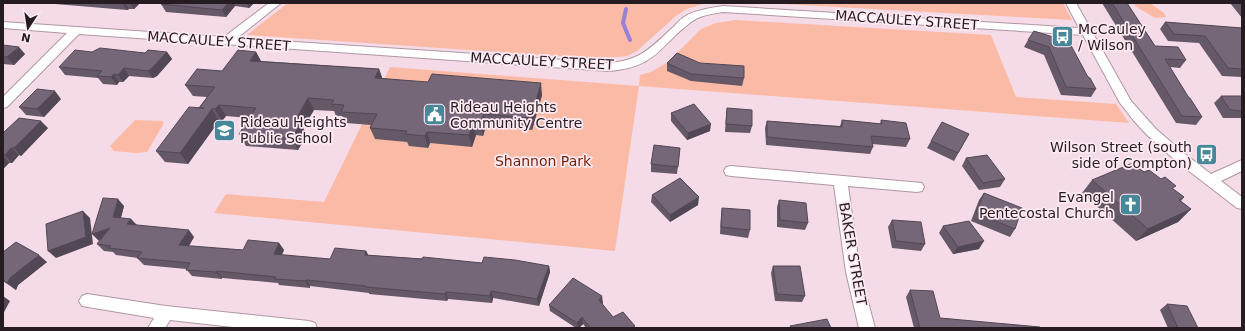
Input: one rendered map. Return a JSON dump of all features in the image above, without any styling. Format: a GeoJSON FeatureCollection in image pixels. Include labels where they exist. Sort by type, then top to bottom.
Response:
{"type":"FeatureCollection","features":[{"type":"Feature","properties":{"kind":"street"},"geometry":{"type":"LineString","coordinates":[[226,41],[276,3]]}},
{"type":"Feature","properties":{"kind":"street"},"geometry":{"type":"LineString","coordinates":[[1071,3],[1126,103],[1136,117],[1164,144],[1242,204]]}},
{"type":"Feature","properties":{"kind":"street","name":"MACCAULEY STREET"},"geometry":{"type":"LineString","coordinates":[[3,25],[609,67],[622,66],[639,61],[654,51],[688,19],[704,12],[723,9],[1087,32]]}},
{"type":"Feature","properties":{"kind":"street"},"geometry":{"type":"LineString","coordinates":[[3,104],[75,31]]}},
{"type":"Feature","properties":{"kind":"street"},"geometry":{"type":"LineString","coordinates":[[1211,180],[1242,165]]}},
{"type":"Feature","properties":{"kind":"street"},"geometry":{"type":"LineString","coordinates":[[731,171],[917,187]]}},
{"type":"Feature","properties":{"kind":"street","name":"BAKER STREET"},"geometry":{"type":"LineString","coordinates":[[840,180],[853,272],[868,328]]}},
{"type":"Feature","properties":{"kind":"street"},"geometry":{"type":"LineString","coordinates":[[87,301],[166,313],[309,328]]}},
{"type":"Feature","properties":{"kind":"street"},"geometry":{"type":"LineString","coordinates":[[156,328],[166,313]]}},
{"type":"Feature","properties":{"kind":"green space"},"geometry":{"type":"Polygon","coordinates":[[[288,3],[706,3],[687,9],[677,15],[637,51],[627,56],[601,59],[247,35],[288,3]]]}},
{"type":"Feature","properties":{"kind":"green space"},"geometry":{"type":"Polygon","coordinates":[[[764,3],[1063,3],[1072,20],[764,3]]]}},
{"type":"Feature","properties":{"kind":"green space"},"geometry":{"type":"Polygon","coordinates":[[[1150,3],[1164,13],[1166,17],[1155,18],[1135,6],[1135,4],[1150,3]]]}},
{"type":"Feature","properties":{"kind":"green space"},"geometry":{"type":"Polygon","coordinates":[[[735,20],[991,35],[1016,97],[1116,104],[1129,123],[639,86],[640,75],[651,72],[668,62],[701,29],[716,23],[735,20]]]}},
{"type":"Feature","properties":{"kind":"green space","name":"Shannon Park"},"geometry":{"type":"Polygon","coordinates":[[[390,67],[639,86],[615,251],[214,213],[226,194],[324,202],[390,67]]]}},
{"type":"Feature","properties":{"kind":"green space"},"geometry":{"type":"Polygon","coordinates":[[[135,120],[162,121],[164,123],[147,152],[136,153],[114,151],[110,146],[135,120]]]}},
{"type":"Feature","properties":{"kind":"building"},"geometry":{"type":"Polygon","coordinates":[[[228,3],[222,10],[161,4],[228,3]]]}},
{"type":"Feature","properties":{"kind":"building"},"geometry":{"type":"Polygon","coordinates":[[[1112,3],[1127,3],[1155,46],[1178,47],[1186,60],[1165,59],[1202,117],[1182,116],[1112,3]]]}},
{"type":"Feature","properties":{"kind":"building"},"geometry":{"type":"Polygon","coordinates":[[[1165,22],[1242,28],[1242,69],[1228,68],[1205,36],[1174,34],[1165,22]]]}},
{"type":"Feature","properties":{"kind":"building"},"geometry":{"type":"Polygon","coordinates":[[[1034,31],[1053,37],[1067,38],[1096,89],[1066,87],[1049,47],[1028,40],[1034,31]]]}},
{"type":"Feature","properties":{"kind":"building"},"geometry":{"type":"Polygon","coordinates":[[[3,45],[19,47],[7,57],[3,57],[3,45]]]}},
{"type":"Feature","properties":{"kind":"building"},"geometry":{"type":"Polygon","coordinates":[[[100,48],[145,53],[148,50],[167,52],[148,71],[124,68],[118,75],[114,74],[111,77],[97,76],[102,71],[59,67],[75,50],[92,52],[100,48]]]}},
{"type":"Feature","properties":{"kind":"building"},"geometry":{"type":"Polygon","coordinates":[[[238,50],[256,52],[250,61],[379,69],[375,78],[428,82],[432,74],[541,83],[531,118],[484,114],[480,124],[473,124],[469,135],[427,132],[425,136],[405,134],[407,131],[370,128],[377,114],[341,112],[344,105],[331,104],[334,100],[308,98],[294,123],[301,123],[292,138],[239,134],[256,108],[219,105],[215,109],[212,109],[180,153],[156,151],[189,107],[199,108],[215,87],[185,85],[197,69],[222,71],[238,50]]]}},
{"type":"Feature","properties":{"kind":"building"},"geometry":{"type":"Polygon","coordinates":[[[677,53],[700,63],[744,66],[744,78],[691,74],[667,63],[677,53]]]}},
{"type":"Feature","properties":{"kind":"building"},"geometry":{"type":"Polygon","coordinates":[[[37,89],[55,91],[37,109],[19,107],[37,89]]]}},
{"type":"Feature","properties":{"kind":"building"},"geometry":{"type":"Polygon","coordinates":[[[1221,96],[1242,96],[1242,111],[1230,110],[1221,96]]]}},
{"type":"Feature","properties":{"kind":"building"},"geometry":{"type":"Polygon","coordinates":[[[694,104],[711,124],[688,133],[671,113],[694,104]]]}},
{"type":"Feature","properties":{"kind":"building"},"geometry":{"type":"Polygon","coordinates":[[[727,108],[752,110],[752,126],[726,124],[727,108]]]}},
{"type":"Feature","properties":{"kind":"building"},"geometry":{"type":"Polygon","coordinates":[[[19,118],[41,121],[14,148],[11,148],[5,155],[3,155],[3,133],[19,118]]]}},
{"type":"Feature","properties":{"kind":"building"},"geometry":{"type":"Polygon","coordinates":[[[842,120],[882,124],[881,120],[906,123],[910,139],[871,136],[873,147],[767,137],[767,121],[842,127],[842,120]]]}},
{"type":"Feature","properties":{"kind":"building"},"geometry":{"type":"Polygon","coordinates":[[[942,122],[969,134],[958,153],[931,141],[942,122]]]}},
{"type":"Feature","properties":{"kind":"building"},"geometry":{"type":"Polygon","coordinates":[[[654,145],[680,148],[678,167],[651,164],[654,145]]]}},
{"type":"Feature","properties":{"kind":"building"},"geometry":{"type":"Polygon","coordinates":[[[987,155],[1005,179],[983,183],[966,158],[987,155]]]}},
{"type":"Feature","properties":{"kind":"building"},"geometry":{"type":"Polygon","coordinates":[[[1133,163],[1144,172],[1149,170],[1161,179],[1165,177],[1176,186],[1172,188],[1184,197],[1179,200],[1191,209],[1148,229],[1092,180],[1133,163]]]}},
{"type":"Feature","properties":{"kind":"building"},"geometry":{"type":"Polygon","coordinates":[[[680,178],[699,197],[670,215],[652,195],[680,178]]]}},
{"type":"Feature","properties":{"kind":"building"},"geometry":{"type":"Polygon","coordinates":[[[984,193],[1022,208],[1015,229],[976,213],[984,193]]]}},
{"type":"Feature","properties":{"kind":"building"},"geometry":{"type":"Polygon","coordinates":[[[103,198],[118,199],[113,217],[131,219],[127,224],[189,230],[179,245],[243,250],[248,240],[279,243],[274,254],[330,259],[335,248],[366,251],[365,255],[422,259],[423,257],[482,263],[484,257],[515,260],[549,266],[537,299],[491,291],[490,296],[446,292],[445,294],[306,280],[275,279],[276,277],[217,271],[186,270],[190,263],[137,258],[142,252],[109,248],[111,246],[97,244],[110,228],[92,234],[103,198]]]}},
{"type":"Feature","properties":{"kind":"building"},"geometry":{"type":"Polygon","coordinates":[[[779,200],[806,203],[808,223],[780,220],[779,200]]]}},
{"type":"Feature","properties":{"kind":"building"},"geometry":{"type":"Polygon","coordinates":[[[722,208],[750,210],[750,230],[721,227],[722,208]]]}},
{"type":"Feature","properties":{"kind":"building"},"geometry":{"type":"Polygon","coordinates":[[[83,211],[86,237],[48,251],[46,224],[83,211]]]}},
{"type":"Feature","properties":{"kind":"building"},"geometry":{"type":"Polygon","coordinates":[[[892,220],[921,222],[925,244],[896,241],[892,220]]]}},
{"type":"Feature","properties":{"kind":"building"},"geometry":{"type":"Polygon","coordinates":[[[969,221],[984,241],[958,247],[943,226],[969,221]]]}},
{"type":"Feature","properties":{"kind":"building"},"geometry":{"type":"Polygon","coordinates":[[[16,242],[39,255],[10,278],[7,283],[3,280],[3,252],[16,242]]]}},
{"type":"Feature","properties":{"kind":"building"},"geometry":{"type":"Polygon","coordinates":[[[773,266],[800,266],[805,296],[777,294],[773,266]]]}},
{"type":"Feature","properties":{"kind":"building"},"geometry":{"type":"Polygon","coordinates":[[[573,278],[602,296],[599,300],[613,317],[623,312],[635,326],[633,328],[590,328],[582,317],[577,323],[549,305],[573,278]]]}},
{"type":"Feature","properties":{"kind":"building"},"geometry":{"type":"Polygon","coordinates":[[[910,290],[933,291],[940,318],[1041,328],[920,328],[910,290]]]}},
{"type":"Feature","properties":{"kind":"building"},"geometry":{"type":"Polygon","coordinates":[[[1167,304],[1187,306],[1198,328],[1178,328],[1167,304]]]}},
{"type":"Feature","properties":{"kind":"building"},"geometry":{"type":"Polygon","coordinates":[[[827,319],[831,328],[791,328],[790,326],[827,319]]]}},
{"type":"Feature","properties":{"kind":"waterway"},"geometry":{"type":"LineString","coordinates":[[626,9],[623,23],[630,40]]}},
{"type":"Feature","properties":{"kind":"place","name":"McCauley / Wilson"},"geometry":{"type":"Point","coordinates":[1062,37]}},
{"type":"Feature","properties":{"kind":"place","name":"Rideau Heights Community Centre"},"geometry":{"type":"Point","coordinates":[434,115]}},
{"type":"Feature","properties":{"kind":"place","name":"Rideau Heights Public School"},"geometry":{"type":"Point","coordinates":[224,130]}},
{"type":"Feature","properties":{"kind":"place","name":"Wilson Street (south side of Compton)"},"geometry":{"type":"Point","coordinates":[1207,155]}},
{"type":"Feature","properties":{"kind":"place","name":"Evangel Pentecostal Church"},"geometry":{"type":"Point","coordinates":[1130,205]}}]}
